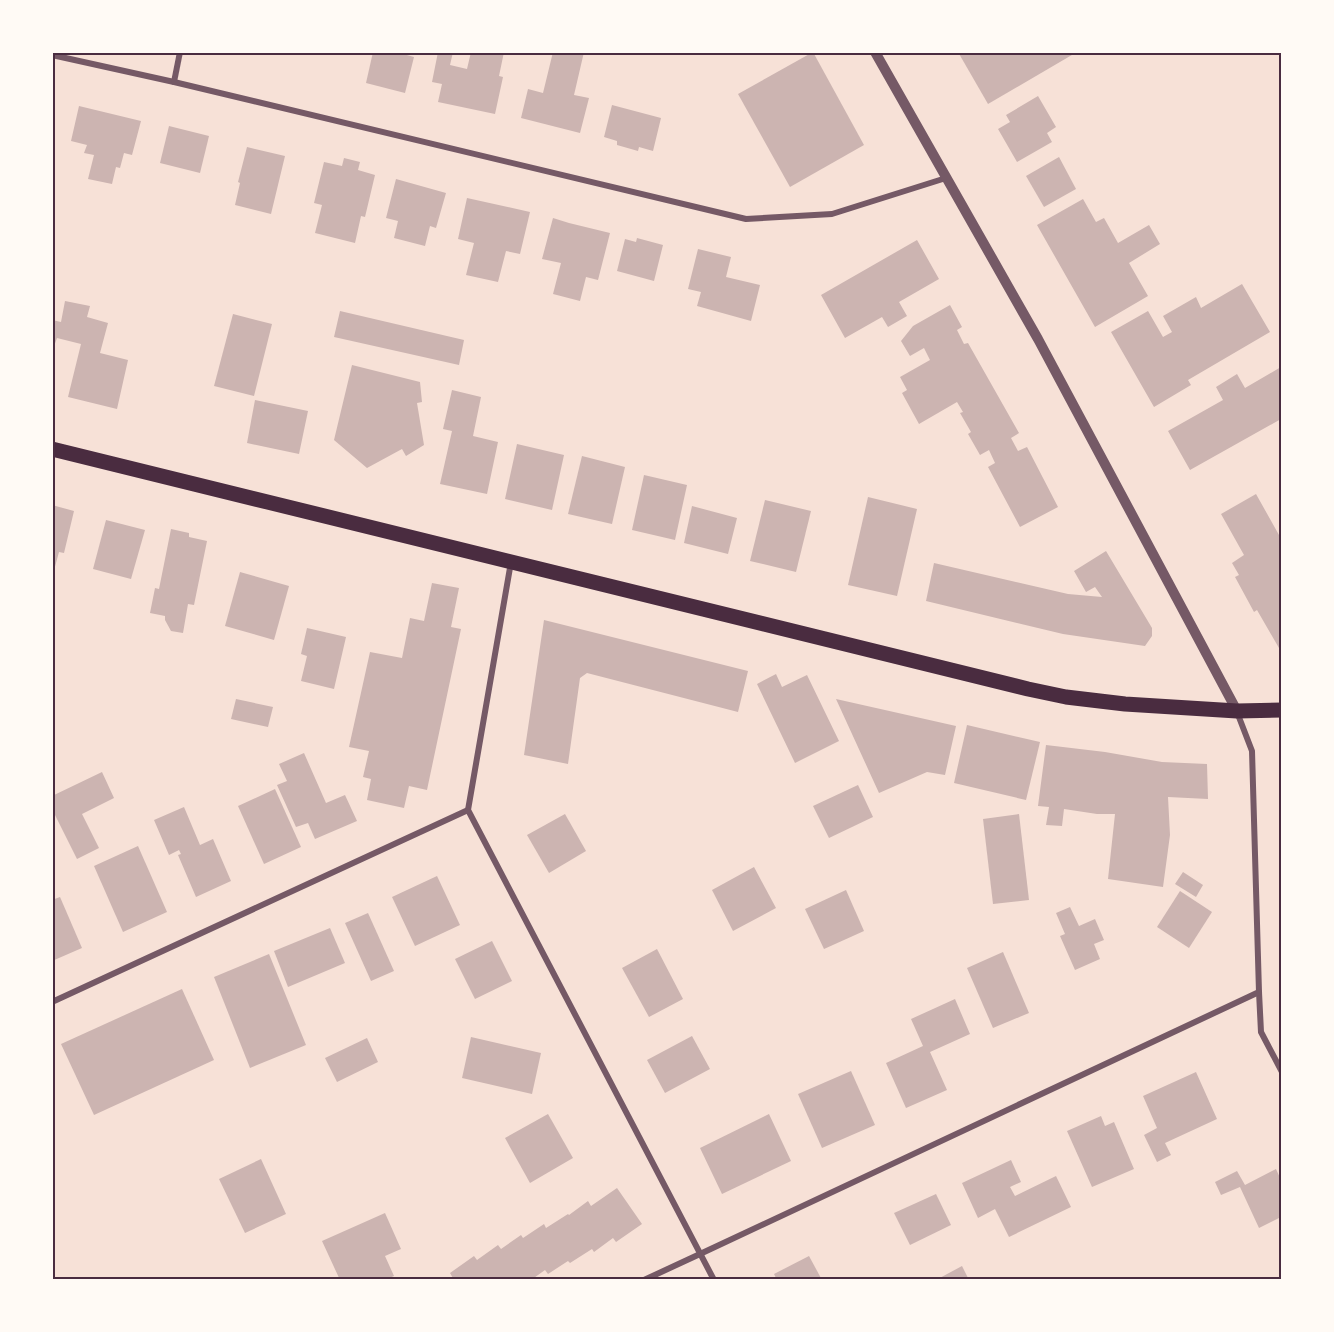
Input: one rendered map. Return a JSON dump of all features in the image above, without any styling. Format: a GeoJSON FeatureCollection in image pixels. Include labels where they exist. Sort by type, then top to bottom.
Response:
{"type":"FeatureCollection","features":[{"type":"Feature","properties":{"kind":"main road"},"geometry":{"type":"LineString","coordinates":[[52,449],[1028,689],[1104,703],[1237,711],[1281,710]]}},
{"type":"Feature","properties":{"kind":"street"},"geometry":{"type":"LineString","coordinates":[[174,82],[180,52]]}},
{"type":"Feature","properties":{"kind":"street"},"geometry":{"type":"LineString","coordinates":[[875,52],[1043,349],[1237,711],[1252,751],[1261,1032],[1281,1072]]}},
{"type":"Feature","properties":{"kind":"street"},"geometry":{"type":"LineString","coordinates":[[52,55],[746,219],[832,214],[946,178]]}},
{"type":"Feature","properties":{"kind":"street"},"geometry":{"type":"LineString","coordinates":[[512,562],[468,810],[714,1280]]}},
{"type":"Feature","properties":{"kind":"street"},"geometry":{"type":"LineString","coordinates":[[52,1002],[468,810]]}},
{"type":"Feature","properties":{"kind":"street"},"geometry":{"type":"LineString","coordinates":[[644,1280],[1259,993]]}},
{"type":"Feature","properties":{"kind":"building"},"geometry":{"type":"Polygon","coordinates":[[[373,52],[396,52],[414,57],[405,93],[366,83],[373,52]]]}},
{"type":"Feature","properties":{"kind":"building"},"geometry":{"type":"Polygon","coordinates":[[[438,52],[453,52],[450,65],[467,69],[471,52],[504,52],[499,76],[503,77],[495,114],[438,102],[442,84],[432,82],[438,52]]]}},
{"type":"Feature","properties":{"kind":"building"},"geometry":{"type":"Polygon","coordinates":[[[553,52],[584,52],[574,95],[589,98],[580,133],[521,118],[528,89],[543,93],[553,52]]]}},
{"type":"Feature","properties":{"kind":"building"},"geometry":{"type":"Polygon","coordinates":[[[813,52],[864,145],[790,187],[738,94],[813,52]]]}},
{"type":"Feature","properties":{"kind":"building"},"geometry":{"type":"Polygon","coordinates":[[[958,52],[1077,52],[988,104],[958,52]]]}},
{"type":"Feature","properties":{"kind":"building"},"geometry":{"type":"Polygon","coordinates":[[[1038,96],[1056,127],[1047,133],[1052,142],[1017,162],[998,129],[1010,122],[1006,115],[1038,96]]]}},
{"type":"Feature","properties":{"kind":"building"},"geometry":{"type":"Polygon","coordinates":[[[612,105],[661,118],[653,151],[639,147],[638,151],[617,145],[617,141],[604,137],[612,105]]]}},
{"type":"Feature","properties":{"kind":"building"},"geometry":{"type":"Polygon","coordinates":[[[79,106],[141,121],[132,155],[124,153],[120,168],[116,167],[112,184],[88,179],[94,155],[84,153],[87,145],[71,141],[79,106]]]}},
{"type":"Feature","properties":{"kind":"building"},"geometry":{"type":"Polygon","coordinates":[[[169,126],[209,136],[200,173],[160,163],[169,126]]]}},
{"type":"Feature","properties":{"kind":"building"},"geometry":{"type":"Polygon","coordinates":[[[247,147],[285,156],[271,214],[235,205],[247,147]]]}},
{"type":"Feature","properties":{"kind":"building"},"geometry":{"type":"Polygon","coordinates":[[[1059,157],[1076,189],[1044,207],[1026,176],[1059,157]]]}},
{"type":"Feature","properties":{"kind":"building"},"geometry":{"type":"Polygon","coordinates":[[[344,158],[360,162],[358,170],[375,175],[365,217],[361,216],[355,243],[315,233],[322,205],[314,203],[324,162],[342,166],[344,158]]]}},
{"type":"Feature","properties":{"kind":"building"},"geometry":{"type":"Polygon","coordinates":[[[396,179],[446,193],[436,228],[430,226],[425,246],[394,238],[398,221],[386,218],[396,179]]]}},
{"type":"Feature","properties":{"kind":"building"},"geometry":{"type":"Polygon","coordinates":[[[467,198],[530,212],[520,254],[506,251],[498,282],[466,275],[474,243],[458,239],[467,198]]]}},
{"type":"Feature","properties":{"kind":"building"},"geometry":{"type":"Polygon","coordinates":[[[1083,199],[1096,222],[1104,218],[1118,243],[1149,225],[1160,244],[1129,263],[1148,296],[1095,327],[1037,225],[1083,199]]]}},
{"type":"Feature","properties":{"kind":"building"},"geometry":{"type":"Polygon","coordinates":[[[553,218],[610,233],[598,280],[586,277],[580,301],[553,294],[561,263],[542,259],[553,218]]]}},
{"type":"Feature","properties":{"kind":"building"},"geometry":{"type":"Polygon","coordinates":[[[637,238],[663,245],[654,281],[617,271],[625,239],[636,242],[637,238]]]}},
{"type":"Feature","properties":{"kind":"building"},"geometry":{"type":"Polygon","coordinates":[[[917,240],[939,279],[899,302],[907,316],[888,327],[882,317],[845,338],[821,295],[917,240]]]}},
{"type":"Feature","properties":{"kind":"building"},"geometry":{"type":"Polygon","coordinates":[[[698,249],[731,257],[726,277],[760,285],[751,321],[697,306],[701,292],[688,289],[698,249]]]}},
{"type":"Feature","properties":{"kind":"building"},"geometry":{"type":"Polygon","coordinates":[[[1242,284],[1270,332],[1188,380],[1191,385],[1154,407],[1111,332],[1148,311],[1163,337],[1172,332],[1163,316],[1196,297],[1201,308],[1242,284]]]}},
{"type":"Feature","properties":{"kind":"building"},"geometry":{"type":"Polygon","coordinates":[[[65,301],[90,306],[87,317],[108,323],[100,353],[128,360],[117,409],[68,397],[81,344],[57,338],[52,352],[52,320],[61,322],[65,301]]]}},
{"type":"Feature","properties":{"kind":"building"},"geometry":{"type":"Polygon","coordinates":[[[950,305],[962,327],[957,330],[964,344],[968,343],[1019,433],[1011,438],[1018,451],[1027,447],[1058,507],[1020,527],[988,467],[995,463],[989,450],[980,455],[968,434],[971,432],[960,413],[963,412],[957,402],[919,424],[902,393],[907,390],[900,377],[930,360],[924,348],[910,356],[901,341],[913,326],[950,305]]]}},
{"type":"Feature","properties":{"kind":"building"},"geometry":{"type":"Polygon","coordinates":[[[340,311],[464,340],[459,365],[334,337],[340,311]]]}},
{"type":"Feature","properties":{"kind":"building"},"geometry":{"type":"Polygon","coordinates":[[[233,314],[272,324],[254,396],[214,386],[233,314]]]}},
{"type":"Feature","properties":{"kind":"building"},"geometry":{"type":"Polygon","coordinates":[[[352,365],[420,382],[422,402],[417,403],[424,445],[406,456],[402,449],[367,468],[334,440],[352,365]]]}},
{"type":"Feature","properties":{"kind":"building"},"geometry":{"type":"Polygon","coordinates":[[[1281,367],[1281,419],[1190,470],[1168,431],[1223,400],[1216,387],[1237,374],[1245,388],[1281,367]]]}},
{"type":"Feature","properties":{"kind":"building"},"geometry":{"type":"Polygon","coordinates":[[[452,390],[481,397],[473,436],[498,442],[487,494],[440,484],[452,431],[443,429],[452,390]]]}},
{"type":"Feature","properties":{"kind":"building"},"geometry":{"type":"Polygon","coordinates":[[[255,400],[308,411],[299,454],[247,443],[255,400]]]}},
{"type":"Feature","properties":{"kind":"building"},"geometry":{"type":"Polygon","coordinates":[[[517,444],[564,455],[552,510],[505,499],[517,444]]]}},
{"type":"Feature","properties":{"kind":"building"},"geometry":{"type":"Polygon","coordinates":[[[582,456],[625,467],[612,524],[568,514],[582,456]]]}},
{"type":"Feature","properties":{"kind":"building"},"geometry":{"type":"Polygon","coordinates":[[[644,475],[687,485],[675,540],[632,530],[644,475]]]}},
{"type":"Feature","properties":{"kind":"building"},"geometry":{"type":"Polygon","coordinates":[[[1256,494],[1279,535],[1281,534],[1281,648],[1257,610],[1254,612],[1235,577],[1239,575],[1232,563],[1244,555],[1221,514],[1256,494]]]}},
{"type":"Feature","properties":{"kind":"building"},"geometry":{"type":"Polygon","coordinates":[[[868,497],[917,509],[897,596],[848,585],[868,497]]]}},
{"type":"Feature","properties":{"kind":"building"},"geometry":{"type":"Polygon","coordinates":[[[765,500],[811,511],[796,572],[750,561],[765,500]]]}},
{"type":"Feature","properties":{"kind":"building"},"geometry":{"type":"Polygon","coordinates":[[[52,505],[74,511],[64,553],[59,552],[53,574],[52,505]]]}},
{"type":"Feature","properties":{"kind":"building"},"geometry":{"type":"Polygon","coordinates":[[[692,506],[737,518],[728,554],[684,543],[692,506]]]}},
{"type":"Feature","properties":{"kind":"building"},"geometry":{"type":"Polygon","coordinates":[[[106,520],[145,530],[131,579],[93,569],[106,520]]]}},
{"type":"Feature","properties":{"kind":"building"},"geometry":{"type":"Polygon","coordinates":[[[171,529],[189,533],[189,537],[207,541],[194,605],[188,604],[183,633],[171,631],[165,616],[150,613],[155,588],[159,589],[171,529]]]}},
{"type":"Feature","properties":{"kind":"building"},"geometry":{"type":"Polygon","coordinates":[[[1106,551],[1152,628],[1152,636],[1145,646],[1063,634],[926,601],[934,563],[1068,594],[1102,597],[1095,587],[1086,592],[1074,571],[1106,551]]]}},
{"type":"Feature","properties":{"kind":"building"},"geometry":{"type":"Polygon","coordinates":[[[240,572],[289,586],[274,640],[225,626],[240,572]]]}},
{"type":"Feature","properties":{"kind":"building"},"geometry":{"type":"Polygon","coordinates":[[[432,583],[459,588],[451,627],[461,629],[427,790],[409,786],[404,808],[367,800],[371,779],[363,777],[369,751],[349,747],[370,652],[402,658],[410,618],[424,621],[432,583]]]}},
{"type":"Feature","properties":{"kind":"building"},"geometry":{"type":"Polygon","coordinates":[[[544,620],[748,671],[738,712],[587,673],[580,678],[568,764],[524,755],[544,620]]]}},
{"type":"Feature","properties":{"kind":"building"},"geometry":{"type":"Polygon","coordinates":[[[307,628],[346,637],[334,689],[301,681],[307,656],[301,654],[307,628]]]}},
{"type":"Feature","properties":{"kind":"building"},"geometry":{"type":"Polygon","coordinates":[[[776,674],[782,687],[807,675],[839,741],[795,763],[757,684],[776,674]]]}},
{"type":"Feature","properties":{"kind":"building"},"geometry":{"type":"Polygon","coordinates":[[[236,699],[273,707],[268,727],[231,719],[236,699]]]}},
{"type":"Feature","properties":{"kind":"building"},"geometry":{"type":"Polygon","coordinates":[[[836,699],[956,726],[945,775],[927,772],[879,793],[836,699]]]}},
{"type":"Feature","properties":{"kind":"building"},"geometry":{"type":"Polygon","coordinates":[[[967,725],[1040,742],[1026,800],[954,783],[967,725]]]}},
{"type":"Feature","properties":{"kind":"building"},"geometry":{"type":"Polygon","coordinates":[[[1046,745],[1162,762],[1207,764],[1208,799],[1168,797],[1170,835],[1163,887],[1108,879],[1115,814],[1064,809],[1062,826],[1046,825],[1049,807],[1038,806],[1046,745]]]}},
{"type":"Feature","properties":{"kind":"building"},"geometry":{"type":"Polygon","coordinates":[[[304,753],[326,803],[345,795],[357,821],[315,839],[308,823],[296,827],[277,785],[287,781],[279,764],[304,753]]]}},
{"type":"Feature","properties":{"kind":"building"},"geometry":{"type":"Polygon","coordinates":[[[102,772],[114,798],[82,814],[99,848],[77,859],[52,809],[52,796],[102,772]]]}},
{"type":"Feature","properties":{"kind":"building"},"geometry":{"type":"Polygon","coordinates":[[[858,785],[873,817],[829,838],[813,806],[858,785]]]}},
{"type":"Feature","properties":{"kind":"building"},"geometry":{"type":"Polygon","coordinates":[[[275,789],[301,847],[264,864],[238,806],[275,789]]]}},
{"type":"Feature","properties":{"kind":"building"},"geometry":{"type":"Polygon","coordinates":[[[184,807],[200,845],[213,839],[231,881],[196,897],[178,855],[181,854],[179,850],[169,855],[154,820],[184,807]]]}},
{"type":"Feature","properties":{"kind":"building"},"geometry":{"type":"Polygon","coordinates":[[[565,814],[586,851],[549,873],[527,835],[565,814]]]}},
{"type":"Feature","properties":{"kind":"building"},"geometry":{"type":"Polygon","coordinates":[[[1019,814],[1029,900],[993,904],[983,819],[1019,814]]]}},
{"type":"Feature","properties":{"kind":"building"},"geometry":{"type":"Polygon","coordinates":[[[138,846],[167,912],[123,932],[94,866],[138,846]]]}},
{"type":"Feature","properties":{"kind":"building"},"geometry":{"type":"Polygon","coordinates":[[[754,867],[776,908],[733,931],[712,890],[754,867]]]}},
{"type":"Feature","properties":{"kind":"building"},"geometry":{"type":"Polygon","coordinates":[[[1183,872],[1203,885],[1196,897],[1175,884],[1183,872]]]}},
{"type":"Feature","properties":{"kind":"building"},"geometry":{"type":"Polygon","coordinates":[[[437,876],[460,925],[415,946],[392,897],[437,876]]]}},
{"type":"Feature","properties":{"kind":"building"},"geometry":{"type":"Polygon","coordinates":[[[846,890],[864,931],[824,949],[805,909],[846,890]]]}},
{"type":"Feature","properties":{"kind":"building"},"geometry":{"type":"Polygon","coordinates":[[[1180,891],[1212,912],[1189,948],[1157,927],[1180,891]]]}},
{"type":"Feature","properties":{"kind":"building"},"geometry":{"type":"Polygon","coordinates":[[[60,897],[82,948],[52,961],[52,900],[60,897]]]}},
{"type":"Feature","properties":{"kind":"building"},"geometry":{"type":"Polygon","coordinates":[[[1070,907],[1079,926],[1095,919],[1104,940],[1094,944],[1100,959],[1075,970],[1060,936],[1065,934],[1056,913],[1070,907]]]}},
{"type":"Feature","properties":{"kind":"building"},"geometry":{"type":"Polygon","coordinates":[[[368,913],[394,971],[371,981],[345,923],[368,913]]]}},
{"type":"Feature","properties":{"kind":"building"},"geometry":{"type":"Polygon","coordinates":[[[330,928],[345,963],[288,987],[274,951],[330,928]]]}},
{"type":"Feature","properties":{"kind":"building"},"geometry":{"type":"Polygon","coordinates":[[[492,941],[512,981],[475,999],[455,959],[492,941]]]}},
{"type":"Feature","properties":{"kind":"building"},"geometry":{"type":"Polygon","coordinates":[[[657,949],[683,999],[649,1017],[622,968],[657,949]]]}},
{"type":"Feature","properties":{"kind":"building"},"geometry":{"type":"Polygon","coordinates":[[[1003,952],[1029,1013],[993,1028],[967,968],[1003,952]]]}},
{"type":"Feature","properties":{"kind":"building"},"geometry":{"type":"Polygon","coordinates":[[[269,954],[306,1045],[250,1068],[214,977],[269,954]]]}},
{"type":"Feature","properties":{"kind":"building"},"geometry":{"type":"Polygon","coordinates":[[[182,989],[214,1060],[94,1115],[61,1044],[182,989]]]}},
{"type":"Feature","properties":{"kind":"building"},"geometry":{"type":"Polygon","coordinates":[[[955,999],[970,1034],[930,1052],[947,1090],[906,1108],[886,1063],[923,1046],[911,1019],[955,999]]]}},
{"type":"Feature","properties":{"kind":"building"},"geometry":{"type":"Polygon","coordinates":[[[692,1036],[710,1069],[665,1093],[647,1060],[692,1036]]]}},
{"type":"Feature","properties":{"kind":"building"},"geometry":{"type":"Polygon","coordinates":[[[471,1037],[541,1053],[532,1094],[462,1078],[471,1037]]]}},
{"type":"Feature","properties":{"kind":"building"},"geometry":{"type":"Polygon","coordinates":[[[367,1038],[378,1062],[337,1082],[325,1058],[367,1038]]]}},
{"type":"Feature","properties":{"kind":"building"},"geometry":{"type":"Polygon","coordinates":[[[851,1071],[875,1125],[822,1148],[798,1094],[851,1071]]]}},
{"type":"Feature","properties":{"kind":"building"},"geometry":{"type":"Polygon","coordinates":[[[1196,1072],[1217,1119],[1165,1143],[1171,1155],[1157,1162],[1144,1135],[1157,1128],[1143,1096],[1196,1072]]]}},
{"type":"Feature","properties":{"kind":"building"},"geometry":{"type":"Polygon","coordinates":[[[548,1114],[573,1158],[530,1183],[505,1138],[548,1114]]]}},
{"type":"Feature","properties":{"kind":"building"},"geometry":{"type":"Polygon","coordinates":[[[769,1114],[791,1161],[722,1194],[700,1148],[769,1114]]]}},
{"type":"Feature","properties":{"kind":"building"},"geometry":{"type":"Polygon","coordinates":[[[1101,1116],[1105,1126],[1114,1122],[1134,1169],[1092,1187],[1067,1131],[1101,1116]]]}},
{"type":"Feature","properties":{"kind":"building"},"geometry":{"type":"Polygon","coordinates":[[[261,1159],[286,1214],[245,1233],[219,1179],[261,1159]]]}},
{"type":"Feature","properties":{"kind":"building"},"geometry":{"type":"Polygon","coordinates":[[[1011,1160],[1021,1182],[1010,1187],[1015,1196],[1056,1176],[1071,1207],[1009,1237],[995,1209],[978,1218],[962,1183],[1011,1160]]]}},
{"type":"Feature","properties":{"kind":"building"},"geometry":{"type":"Polygon","coordinates":[[[1276,1169],[1281,1180],[1281,1217],[1259,1228],[1240,1187],[1221,1195],[1215,1182],[1237,1171],[1245,1185],[1276,1169]]]}},
{"type":"Feature","properties":{"kind":"building"},"geometry":{"type":"Polygon","coordinates":[[[617,1188],[642,1224],[616,1242],[613,1238],[594,1252],[592,1249],[548,1274],[545,1270],[531,1280],[454,1280],[450,1273],[474,1256],[477,1260],[498,1245],[501,1249],[521,1235],[523,1238],[544,1224],[546,1228],[588,1201],[591,1206],[617,1188]]]}},
{"type":"Feature","properties":{"kind":"building"},"geometry":{"type":"Polygon","coordinates":[[[936,1194],[951,1225],[910,1245],[894,1213],[936,1194]]]}},
{"type":"Feature","properties":{"kind":"building"},"geometry":{"type":"Polygon","coordinates":[[[385,1213],[401,1249],[385,1256],[394,1276],[385,1280],[340,1280],[322,1241],[385,1213]]]}},
{"type":"Feature","properties":{"kind":"building"},"geometry":{"type":"Polygon","coordinates":[[[809,1256],[822,1280],[777,1280],[774,1274],[809,1256]]]}},
{"type":"Feature","properties":{"kind":"building"},"geometry":{"type":"Polygon","coordinates":[[[962,1266],[969,1280],[936,1280],[962,1266]]]}}]}
